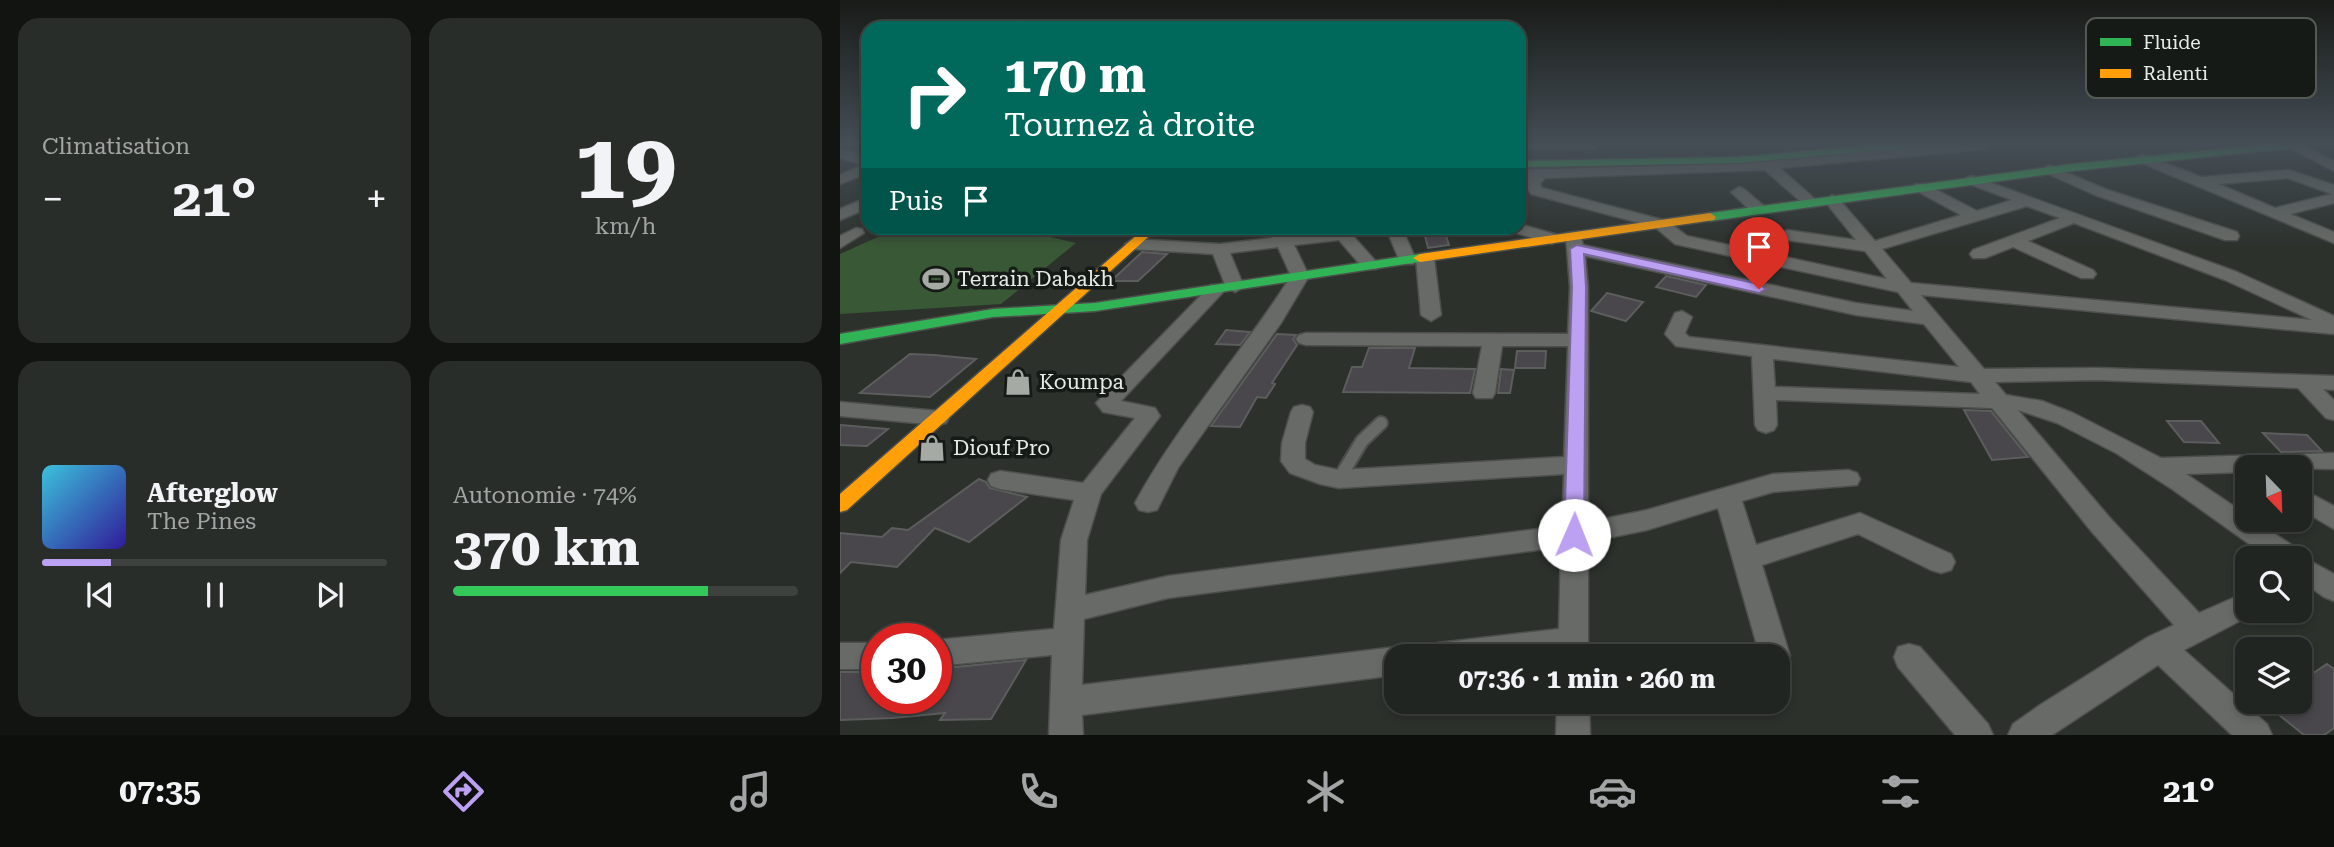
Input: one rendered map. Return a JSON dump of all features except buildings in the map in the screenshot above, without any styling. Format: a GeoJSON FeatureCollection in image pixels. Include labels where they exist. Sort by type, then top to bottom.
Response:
{"type":"FeatureCollection","features":[{"type":"Feature","properties":{"kind":"main road"},"geometry":{"type":"LineString","coordinates":[[840,340],[993,313],[1059,310],[1226,288],[1370,265],[1568,242],[1661,224],[1977,179]]}},
{"type":"Feature","properties":{"kind":"main road"},"geometry":{"type":"LineString","coordinates":[[840,505],[1144,235]]}},
{"type":"Feature","properties":{"kind":"street"},"geometry":{"type":"LineString","coordinates":[[1535,179],[1532,184],[1536,191],[1661,224],[1681,240],[1905,288],[2334,325]]}},
{"type":"Feature","properties":{"kind":"street"},"geometry":{"type":"LineString","coordinates":[[1789,179],[1821,201],[1871,247],[2101,525],[2194,627]]}},
{"type":"Feature","properties":{"kind":"street"},"geometry":{"type":"LineString","coordinates":[[2072,179],[2101,192],[2231,236]]}},
{"type":"Feature","properties":{"kind":"street"},"geometry":{"type":"LineString","coordinates":[[2194,179],[2334,238]]}},
{"type":"Feature","properties":{"kind":"street"},"geometry":{"type":"LineString","coordinates":[[2198,181],[2220,179]]}},
{"type":"Feature","properties":{"kind":"street"},"geometry":{"type":"LineString","coordinates":[[2304,179],[2334,190]]}},
{"type":"Feature","properties":{"kind":"street"},"geometry":{"type":"LineString","coordinates":[[1972,180],[2231,276],[2334,325]]}},
{"type":"Feature","properties":{"kind":"street"},"geometry":{"type":"LineString","coordinates":[[1920,187],[1975,216]]}},
{"type":"Feature","properties":{"kind":"street"},"geometry":{"type":"LineString","coordinates":[[1739,192],[1759,210]]}},
{"type":"Feature","properties":{"kind":"street"},"geometry":{"type":"LineString","coordinates":[[2274,213],[2334,198]]}},
{"type":"Feature","properties":{"kind":"street"},"geometry":{"type":"LineString","coordinates":[[1787,235],[1871,247],[2026,201]]}},
{"type":"Feature","properties":{"kind":"street"},"geometry":{"type":"LineString","coordinates":[[840,215],[861,205]]}},
{"type":"Feature","properties":{"kind":"street"},"geometry":{"type":"LineString","coordinates":[[1979,254],[2074,218]]}},
{"type":"Feature","properties":{"kind":"street"},"geometry":{"type":"LineString","coordinates":[[840,230],[856,233],[840,243]]}},
{"type":"Feature","properties":{"kind":"street"},"geometry":{"type":"LineString","coordinates":[[1526,230],[1856,310],[1930,319]]}},
{"type":"Feature","properties":{"kind":"street"},"geometry":{"type":"LineString","coordinates":[[1149,503],[1168,465],[1271,323],[1300,276],[1284,241],[1278,235]]}},
{"type":"Feature","properties":{"kind":"street"},"geometry":{"type":"LineString","coordinates":[[1133,244],[1220,249],[1319,235]]}},
{"type":"Feature","properties":{"kind":"street"},"geometry":{"type":"LineString","coordinates":[[1345,235],[1370,265]]}},
{"type":"Feature","properties":{"kind":"street"},"geometry":{"type":"LineString","coordinates":[[1399,235],[1416,259],[1431,315]]}},
{"type":"Feature","properties":{"kind":"street"},"geometry":{"type":"LineString","coordinates":[[1568,242],[1579,287],[1573,644]]}},
{"type":"Feature","properties":{"kind":"street"},"geometry":{"type":"LineString","coordinates":[[2015,242],[2087,274]]}},
{"type":"Feature","properties":{"kind":"street"},"geometry":{"type":"LineString","coordinates":[[1066,735],[1065,702],[1074,540],[1089,493],[1108,465],[1149,416],[1147,413],[1111,407],[1107,404],[1108,400],[1226,288],[1220,249]]}},
{"type":"Feature","properties":{"kind":"street"},"geometry":{"type":"LineString","coordinates":[[1682,317],[1675,334],[1683,342],[1977,376],[2098,374],[2334,383]]}},
{"type":"Feature","properties":{"kind":"street"},"geometry":{"type":"LineString","coordinates":[[1306,339],[1577,340]]}},
{"type":"Feature","properties":{"kind":"street"},"geometry":{"type":"LineString","coordinates":[[1484,393],[1493,340]]}},
{"type":"Feature","properties":{"kind":"street"},"geometry":{"type":"LineString","coordinates":[[1762,352],[1766,425]]}},
{"type":"Feature","properties":{"kind":"street"},"geometry":{"type":"LineString","coordinates":[[2302,380],[2334,413]]}},
{"type":"Feature","properties":{"kind":"street"},"geometry":{"type":"LineString","coordinates":[[1765,393],[2035,406],[2094,431],[2156,467],[2271,546]]}},
{"type":"Feature","properties":{"kind":"street"},"geometry":{"type":"LineString","coordinates":[[840,409],[938,418]]}},
{"type":"Feature","properties":{"kind":"street"},"geometry":{"type":"LineString","coordinates":[[1302,412],[1291,450],[1296,467],[1305,473],[1339,479],[1575,465]]}},
{"type":"Feature","properties":{"kind":"street"},"geometry":{"type":"LineString","coordinates":[[2312,462],[2334,461]]}},
{"type":"Feature","properties":{"kind":"street"},"geometry":{"type":"LineString","coordinates":[[2156,467],[2235,465]]}},
{"type":"Feature","properties":{"kind":"street"},"geometry":{"type":"LineString","coordinates":[[1072,610],[1168,587],[1574,535],[1647,520],[1785,481],[1848,479]]}},
{"type":"Feature","properties":{"kind":"street"},"geometry":{"type":"LineString","coordinates":[[1000,480],[1089,493]]}},
{"type":"Feature","properties":{"kind":"street"},"geometry":{"type":"LineString","coordinates":[[1728,497],[1771,644]]}},
{"type":"Feature","properties":{"kind":"street"},"geometry":{"type":"LineString","coordinates":[[2312,505],[2334,519]]}},
{"type":"Feature","properties":{"kind":"street"},"geometry":{"type":"LineString","coordinates":[[1746,559],[1860,523],[1941,562]]}},
{"type":"Feature","properties":{"kind":"street"},"geometry":{"type":"LineString","coordinates":[[2025,735],[2087,691],[2159,646],[2235,609]]}},
{"type":"Feature","properties":{"kind":"street"},"geometry":{"type":"LineString","coordinates":[[952,652],[1068,641]]}},
{"type":"Feature","properties":{"kind":"street"},"geometry":{"type":"LineString","coordinates":[[2159,646],[2255,735]]}},
{"type":"Feature","properties":{"kind":"street"},"geometry":{"type":"LineString","coordinates":[[840,656],[861,656]]}},
{"type":"Feature","properties":{"kind":"street"},"geometry":{"type":"LineString","coordinates":[[1909,657],[1976,735]]}},
{"type":"Feature","properties":{"kind":"street"},"geometry":{"type":"LineString","coordinates":[[1065,702],[1384,662]]}},
{"type":"Feature","properties":{"kind":"street"},"geometry":{"type":"LineString","coordinates":[[1573,714],[1573,735]]}},
{"type":"Feature","properties":{"kind":"lane"},"geometry":{"type":"LineString","coordinates":[[1339,479],[1362,441],[1381,423]]}},
{"type":"Feature","properties":{"kind":"green space","name":"Terrain Dabakh"},"geometry":{"type":"Polygon","coordinates":[[[882,235],[1041,235],[1076,243],[1001,304],[840,314],[840,254],[882,235]]]}},
{"type":"Feature","properties":{"kind":"traffic: fast"},"geometry":{"type":"LineString","coordinates":[[1710,217],[1986,179]]}},
{"type":"Feature","properties":{"kind":"traffic: fast"},"geometry":{"type":"LineString","coordinates":[[840,339],[993,313],[1095,307],[1420,258]]}},
{"type":"Feature","properties":{"kind":"traffic: slow"},"geometry":{"type":"LineString","coordinates":[[1420,258],[1710,217]]}},
{"type":"Feature","properties":{"kind":"traffic: slow"},"geometry":{"type":"LineString","coordinates":[[840,505],[1144,235]]}},
{"type":"Feature","properties":{"kind":"place","name":"Terrain Dabakh"},"geometry":{"type":"Point","coordinates":[936,279]}},
{"type":"Feature","properties":{"kind":"place","name":"Koumpa"},"geometry":{"type":"Point","coordinates":[1018,382]}},
{"type":"Feature","properties":{"kind":"place","name":"Diouf Pro"},"geometry":{"type":"Point","coordinates":[932,448]}},
{"type":"Feature","properties":{"kind":"route"},"geometry":{"type":"LineString","coordinates":[[1574,535],[1579,287],[1577,249],[1759,289]]}}]}
